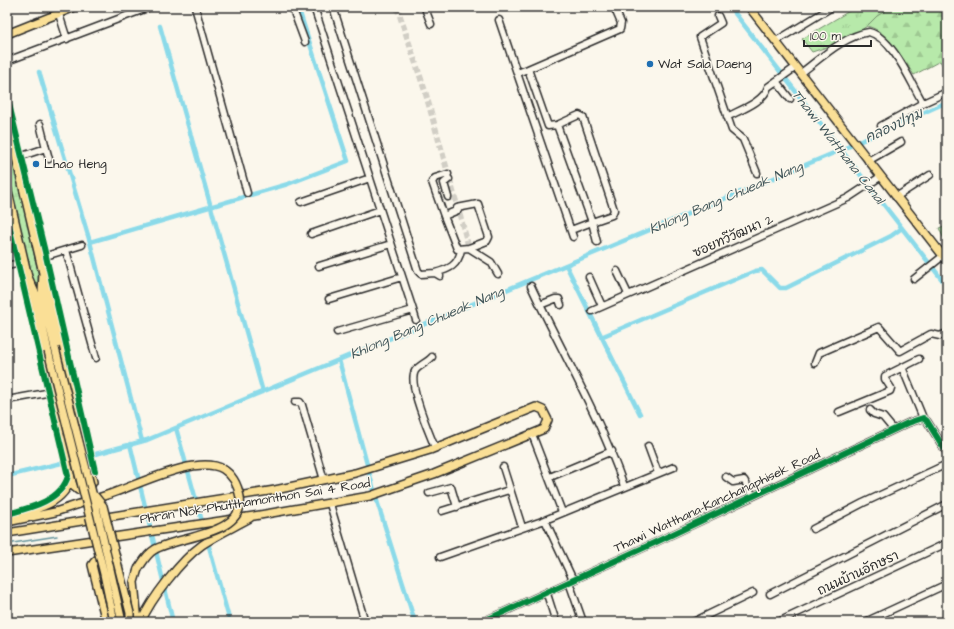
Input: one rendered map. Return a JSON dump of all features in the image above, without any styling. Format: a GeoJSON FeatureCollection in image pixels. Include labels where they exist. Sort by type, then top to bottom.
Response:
{"type":"FeatureCollection","features":[{"type":"Feature","properties":{"kind":"main road"},"geometry":{"type":"LineString","coordinates":[[7,34],[75,7]]}},
{"type":"Feature","properties":{"kind":"main road"},"geometry":{"type":"LineString","coordinates":[[749,7],[776,41],[796,70],[860,150],[868,161],[877,179],[896,197],[943,259]]}},
{"type":"Feature","properties":{"kind":"main road"},"geometry":{"type":"LineString","coordinates":[[7,119],[93,482],[90,488],[78,490],[74,486],[29,295],[28,277]]}},
{"type":"Feature","properties":{"kind":"main road"},"geometry":{"type":"LineString","coordinates":[[7,150],[10,150],[15,157]]}},
{"type":"Feature","properties":{"kind":"main road"},"geometry":{"type":"LineString","coordinates":[[7,187],[28,277],[36,295],[92,493],[122,622]]}},
{"type":"Feature","properties":{"kind":"main road"},"geometry":{"type":"LineString","coordinates":[[43,273],[42,293],[52,350],[114,622]]}},
{"type":"Feature","properties":{"kind":"main road","name":"Phran Nok-Phutthamonthon Sai 4 Road"},"geometry":{"type":"LineString","coordinates":[[7,533],[275,490],[324,480],[376,468],[435,448],[536,408],[543,410],[547,417],[547,424],[544,429],[434,474],[363,498],[7,553]]}},
{"type":"Feature","properties":{"kind":"main road"},"geometry":{"type":"LineString","coordinates":[[7,522],[55,512],[184,467],[207,464],[222,469],[229,474],[239,490],[239,507],[230,521],[210,532],[153,550],[138,568],[134,582],[138,622]]}},
{"type":"Feature","properties":{"kind":"main road"},"geometry":{"type":"LineString","coordinates":[[7,517],[41,508],[56,500],[68,488],[71,474]]}},
{"type":"Feature","properties":{"kind":"main road"},"geometry":{"type":"LineString","coordinates":[[92,493],[103,506],[128,604],[129,622]]}},
{"type":"Feature","properties":{"kind":"main road"},"geometry":{"type":"LineString","coordinates":[[142,622],[148,606],[201,545],[254,516]]}},
{"type":"Feature","properties":{"kind":"main road"},"geometry":{"type":"LineString","coordinates":[[106,622],[92,565],[96,560],[105,557],[113,559],[129,622]]}},
{"type":"Feature","properties":{"kind":"street"},"geometry":{"type":"LineString","coordinates":[[8,61],[150,7]]}},
{"type":"Feature","properties":{"kind":"street"},"geometry":{"type":"LineString","coordinates":[[195,7],[247,193]]}},
{"type":"Feature","properties":{"kind":"street"},"geometry":{"type":"LineString","coordinates":[[292,7],[305,42]]}},
{"type":"Feature","properties":{"kind":"street"},"geometry":{"type":"LineString","coordinates":[[314,7],[416,320]]}},
{"type":"Feature","properties":{"kind":"street"},"geometry":{"type":"LineString","coordinates":[[333,7],[418,271],[421,274],[437,275],[452,268],[460,259],[461,250]]}},
{"type":"Feature","properties":{"kind":"street"},"geometry":{"type":"LineString","coordinates":[[427,7],[426,12],[431,24]]}},
{"type":"Feature","properties":{"kind":"street"},"geometry":{"type":"LineString","coordinates":[[517,73],[620,29],[621,23],[614,7]]}},
{"type":"Feature","properties":{"kind":"street"},"geometry":{"type":"LineString","coordinates":[[776,41],[832,7]]}},
{"type":"Feature","properties":{"kind":"street"},"geometry":{"type":"LineString","coordinates":[[59,14],[67,39]]}},
{"type":"Feature","properties":{"kind":"street"},"geometry":{"type":"LineString","coordinates":[[718,16],[721,23],[700,37],[732,130],[743,139],[757,173]]}},
{"type":"Feature","properties":{"kind":"street"},"geometry":{"type":"LineString","coordinates":[[499,20],[573,237]]}},
{"type":"Feature","properties":{"kind":"street"},"geometry":{"type":"LineString","coordinates":[[727,117],[762,97],[767,92],[768,87],[776,81],[853,37],[869,32],[880,36],[893,50],[923,103]]}},
{"type":"Feature","properties":{"kind":"street"},"geometry":{"type":"LineString","coordinates":[[528,69],[548,126],[557,125],[579,115],[583,117],[614,210],[612,215],[571,230]]}},
{"type":"Feature","properties":{"kind":"street"},"geometry":{"type":"LineString","coordinates":[[776,81],[790,99]]}},
{"type":"Feature","properties":{"kind":"street"},"geometry":{"type":"LineString","coordinates":[[880,126],[947,92]]}},
{"type":"Feature","properties":{"kind":"street"},"geometry":{"type":"LineString","coordinates":[[532,116],[543,112]]}},
{"type":"Feature","properties":{"kind":"street"},"geometry":{"type":"LineString","coordinates":[[40,124],[49,159]]}},
{"type":"Feature","properties":{"kind":"street"},"geometry":{"type":"LineString","coordinates":[[557,125],[592,222],[597,242]]}},
{"type":"Feature","properties":{"kind":"street"},"geometry":{"type":"LineString","coordinates":[[868,161],[901,142]]}},
{"type":"Feature","properties":{"kind":"street"},"geometry":{"type":"LineString","coordinates":[[15,157],[46,148]]}},
{"type":"Feature","properties":{"kind":"street"},"geometry":{"type":"LineString","coordinates":[[896,197],[930,175]]}},
{"type":"Feature","properties":{"kind":"street"},"geometry":{"type":"LineString","coordinates":[[444,216],[458,209],[478,204],[489,238],[487,241],[469,248],[461,250],[456,248],[444,216],[432,182],[434,178],[448,176],[444,183],[448,197]]}},
{"type":"Feature","properties":{"kind":"street"},"geometry":{"type":"LineString","coordinates":[[301,202],[370,178]]}},
{"type":"Feature","properties":{"kind":"street","name":"ซอยทวีวัฒนา 2"},"geometry":{"type":"LineString","coordinates":[[592,311],[848,198],[877,179]]}},
{"type":"Feature","properties":{"kind":"street"},"geometry":{"type":"LineString","coordinates":[[311,234],[380,210]]}},
{"type":"Feature","properties":{"kind":"street"},"geometry":{"type":"LineString","coordinates":[[319,266],[391,244]]}},
{"type":"Feature","properties":{"kind":"street"},"geometry":{"type":"LineString","coordinates":[[39,258],[82,245]]}},
{"type":"Feature","properties":{"kind":"street"},"geometry":{"type":"LineString","coordinates":[[469,248],[491,262],[498,274]]}},
{"type":"Feature","properties":{"kind":"street"},"geometry":{"type":"LineString","coordinates":[[66,250],[96,358]]}},
{"type":"Feature","properties":{"kind":"street"},"geometry":{"type":"LineString","coordinates":[[914,279],[922,272],[943,259]]}},
{"type":"Feature","properties":{"kind":"street"},"geometry":{"type":"LineString","coordinates":[[7,266],[24,262]]}},
{"type":"Feature","properties":{"kind":"street"},"geometry":{"type":"LineString","coordinates":[[617,271],[628,294]]}},
{"type":"Feature","properties":{"kind":"street"},"geometry":{"type":"LineString","coordinates":[[329,299],[402,277]]}},
{"type":"Feature","properties":{"kind":"street"},"geometry":{"type":"LineString","coordinates":[[589,277],[602,306]]}},
{"type":"Feature","properties":{"kind":"street"},"geometry":{"type":"LineString","coordinates":[[531,286],[579,379],[612,451],[624,486]]}},
{"type":"Feature","properties":{"kind":"street"},"geometry":{"type":"LineString","coordinates":[[540,305],[555,299],[559,300],[561,304]]}},
{"type":"Feature","properties":{"kind":"street"},"geometry":{"type":"LineString","coordinates":[[337,332],[413,310]]}},
{"type":"Feature","properties":{"kind":"street"},"geometry":{"type":"LineString","coordinates":[[815,363],[819,353],[878,327],[900,351],[931,334],[940,336],[947,333]]}},
{"type":"Feature","properties":{"kind":"street"},"geometry":{"type":"LineString","coordinates":[[432,357],[416,370],[414,375],[415,394],[435,448]]}},
{"type":"Feature","properties":{"kind":"street"},"geometry":{"type":"LineString","coordinates":[[839,412],[891,390],[886,376],[919,359]]}},
{"type":"Feature","properties":{"kind":"street"},"geometry":{"type":"LineString","coordinates":[[902,367],[923,418],[929,423],[947,453]]}},
{"type":"Feature","properties":{"kind":"street"},"geometry":{"type":"LineString","coordinates":[[7,400],[52,392]]}},
{"type":"Feature","properties":{"kind":"street"},"geometry":{"type":"LineString","coordinates":[[295,402],[300,402],[302,405],[324,480]]}},
{"type":"Feature","properties":{"kind":"street"},"geometry":{"type":"LineString","coordinates":[[870,410],[872,413],[883,417],[893,429]]}},
{"type":"Feature","properties":{"kind":"street","name":"Thawi Watthana-Kanchanaphisek Road"},"geometry":{"type":"LineString","coordinates":[[482,622],[546,594],[893,429],[923,418]]}},
{"type":"Feature","properties":{"kind":"street"},"geometry":{"type":"LineString","coordinates":[[532,434],[550,477],[562,512]]}},
{"type":"Feature","properties":{"kind":"street"},"geometry":{"type":"LineString","coordinates":[[648,446],[658,473]]}},
{"type":"Feature","properties":{"kind":"street"},"geometry":{"type":"LineString","coordinates":[[550,477],[612,451]]}},
{"type":"Feature","properties":{"kind":"street"},"geometry":{"type":"LineString","coordinates":[[813,529],[863,503],[947,464]]}},
{"type":"Feature","properties":{"kind":"street"},"geometry":{"type":"LineString","coordinates":[[503,467],[509,490],[522,526]]}},
{"type":"Feature","properties":{"kind":"street"},"geometry":{"type":"LineString","coordinates":[[440,557],[522,526],[545,520],[624,486],[674,467]]}},
{"type":"Feature","properties":{"kind":"street"},"geometry":{"type":"LineString","coordinates":[[726,478],[733,482],[744,480],[753,496]]}},
{"type":"Feature","properties":{"kind":"street"},"geometry":{"type":"LineString","coordinates":[[429,493],[452,487],[457,506]]}},
{"type":"Feature","properties":{"kind":"street"},"geometry":{"type":"LineString","coordinates":[[442,511],[509,490]]}},
{"type":"Feature","properties":{"kind":"street"},"geometry":{"type":"LineString","coordinates":[[330,504],[365,622]]}},
{"type":"Feature","properties":{"kind":"street"},"geometry":{"type":"LineString","coordinates":[[770,594],[947,504]]}},
{"type":"Feature","properties":{"kind":"street"},"geometry":{"type":"LineString","coordinates":[[545,520],[571,581],[583,622]]}},
{"type":"Feature","properties":{"kind":"street","name":"ถนนบ้านอักษรา"},"geometry":{"type":"LineString","coordinates":[[778,622],[947,543]]}},
{"type":"Feature","properties":{"kind":"street"},"geometry":{"type":"LineString","coordinates":[[865,622],[947,584]]}},
{"type":"Feature","properties":{"kind":"street"},"geometry":{"type":"LineString","coordinates":[[693,622],[753,593]]}},
{"type":"Feature","properties":{"kind":"street"},"geometry":{"type":"LineString","coordinates":[[546,594],[556,622]]}},
{"type":"Feature","properties":{"kind":"shaded area"},"geometry":{"type":"Polygon","coordinates":[[[7,212],[22,268],[7,271],[7,212]]]}},
{"type":"Feature","properties":{"kind":"green space"},"geometry":{"type":"Polygon","coordinates":[[[856,7],[892,7],[870,24],[848,38],[812,52],[802,39],[856,7]]]}},
{"type":"Feature","properties":{"kind":"green space"},"geometry":{"type":"Polygon","coordinates":[[[892,7],[947,7],[947,73],[940,61],[914,75],[889,39],[875,29],[867,26],[877,16],[892,7]]]}},
{"type":"Feature","properties":{"kind":"green space"},"geometry":{"type":"Polygon","coordinates":[[[7,153],[13,159],[38,272],[38,290],[32,281],[7,169],[7,153]]]}},
{"type":"Feature","properties":{"kind":"green space"},"geometry":{"type":"Polygon","coordinates":[[[947,225],[947,246],[939,228],[947,225]]]}},
{"type":"Feature","properties":{"kind":"waterway"},"geometry":{"type":"LineString","coordinates":[[90,242],[288,184],[348,161],[298,7]]}},
{"type":"Feature","properties":{"kind":"waterway","name":"Thawi Watthana Canal"},"geometry":{"type":"LineString","coordinates":[[730,7],[947,286]]}},
{"type":"Feature","properties":{"kind":"waterway"},"geometry":{"type":"LineString","coordinates":[[160,26],[263,392]]}},
{"type":"Feature","properties":{"kind":"waterway"},"geometry":{"type":"LineString","coordinates":[[39,72],[90,242],[142,441]]}},
{"type":"Feature","properties":{"kind":"waterway","name":"Khlong Bang Chueak Nang"},"geometry":{"type":"LineString","coordinates":[[7,476],[147,440],[841,150],[947,102]]}},
{"type":"Feature","properties":{"kind":"waterway"},"geometry":{"type":"LineString","coordinates":[[601,337],[755,271],[762,270],[780,288],[786,288],[891,236],[902,228]]}},
{"type":"Feature","properties":{"kind":"waterway"},"geometry":{"type":"LineString","coordinates":[[566,265],[640,414]]}},
{"type":"Feature","properties":{"kind":"waterway"},"geometry":{"type":"LineString","coordinates":[[339,360],[376,498],[415,622]]}},
{"type":"Feature","properties":{"kind":"waterway"},"geometry":{"type":"LineString","coordinates":[[176,428],[230,622]]}},
{"type":"Feature","properties":{"kind":"waterway"},"geometry":{"type":"LineString","coordinates":[[130,444],[173,622]]}},
{"type":"Feature","properties":{"kind":"waterway"},"geometry":{"type":"LineString","coordinates":[[7,544],[57,536]]}},
{"type":"Feature","properties":{"kind":"tunnel"},"geometry":{"type":"LineString","coordinates":[[397,7],[425,91],[469,248]]}},
{"type":"Feature","properties":{"kind":"cycle path"},"geometry":{"type":"LineString","coordinates":[[7,96],[45,252],[95,471]]}},
{"type":"Feature","properties":{"kind":"cycle path"},"geometry":{"type":"LineString","coordinates":[[7,217],[68,476],[59,492],[44,502],[7,514]]}},
{"type":"Feature","properties":{"kind":"cycle path"},"geometry":{"type":"LineString","coordinates":[[482,622],[654,543],[908,423],[923,418],[927,421],[947,453]]}},
{"type":"Feature","properties":{"kind":"place","name":"Wat Sala Daeng"},"geometry":{"type":"Point","coordinates":[650,64]}},
{"type":"Feature","properties":{"kind":"place","name":"Lhao Heng"},"geometry":{"type":"Point","coordinates":[36,164]}},
{"type":"Feature","properties":{"kind":"water label","name":"คลองปทุม"},"geometry":{"type":"Point","coordinates":[894,126]}}]}
